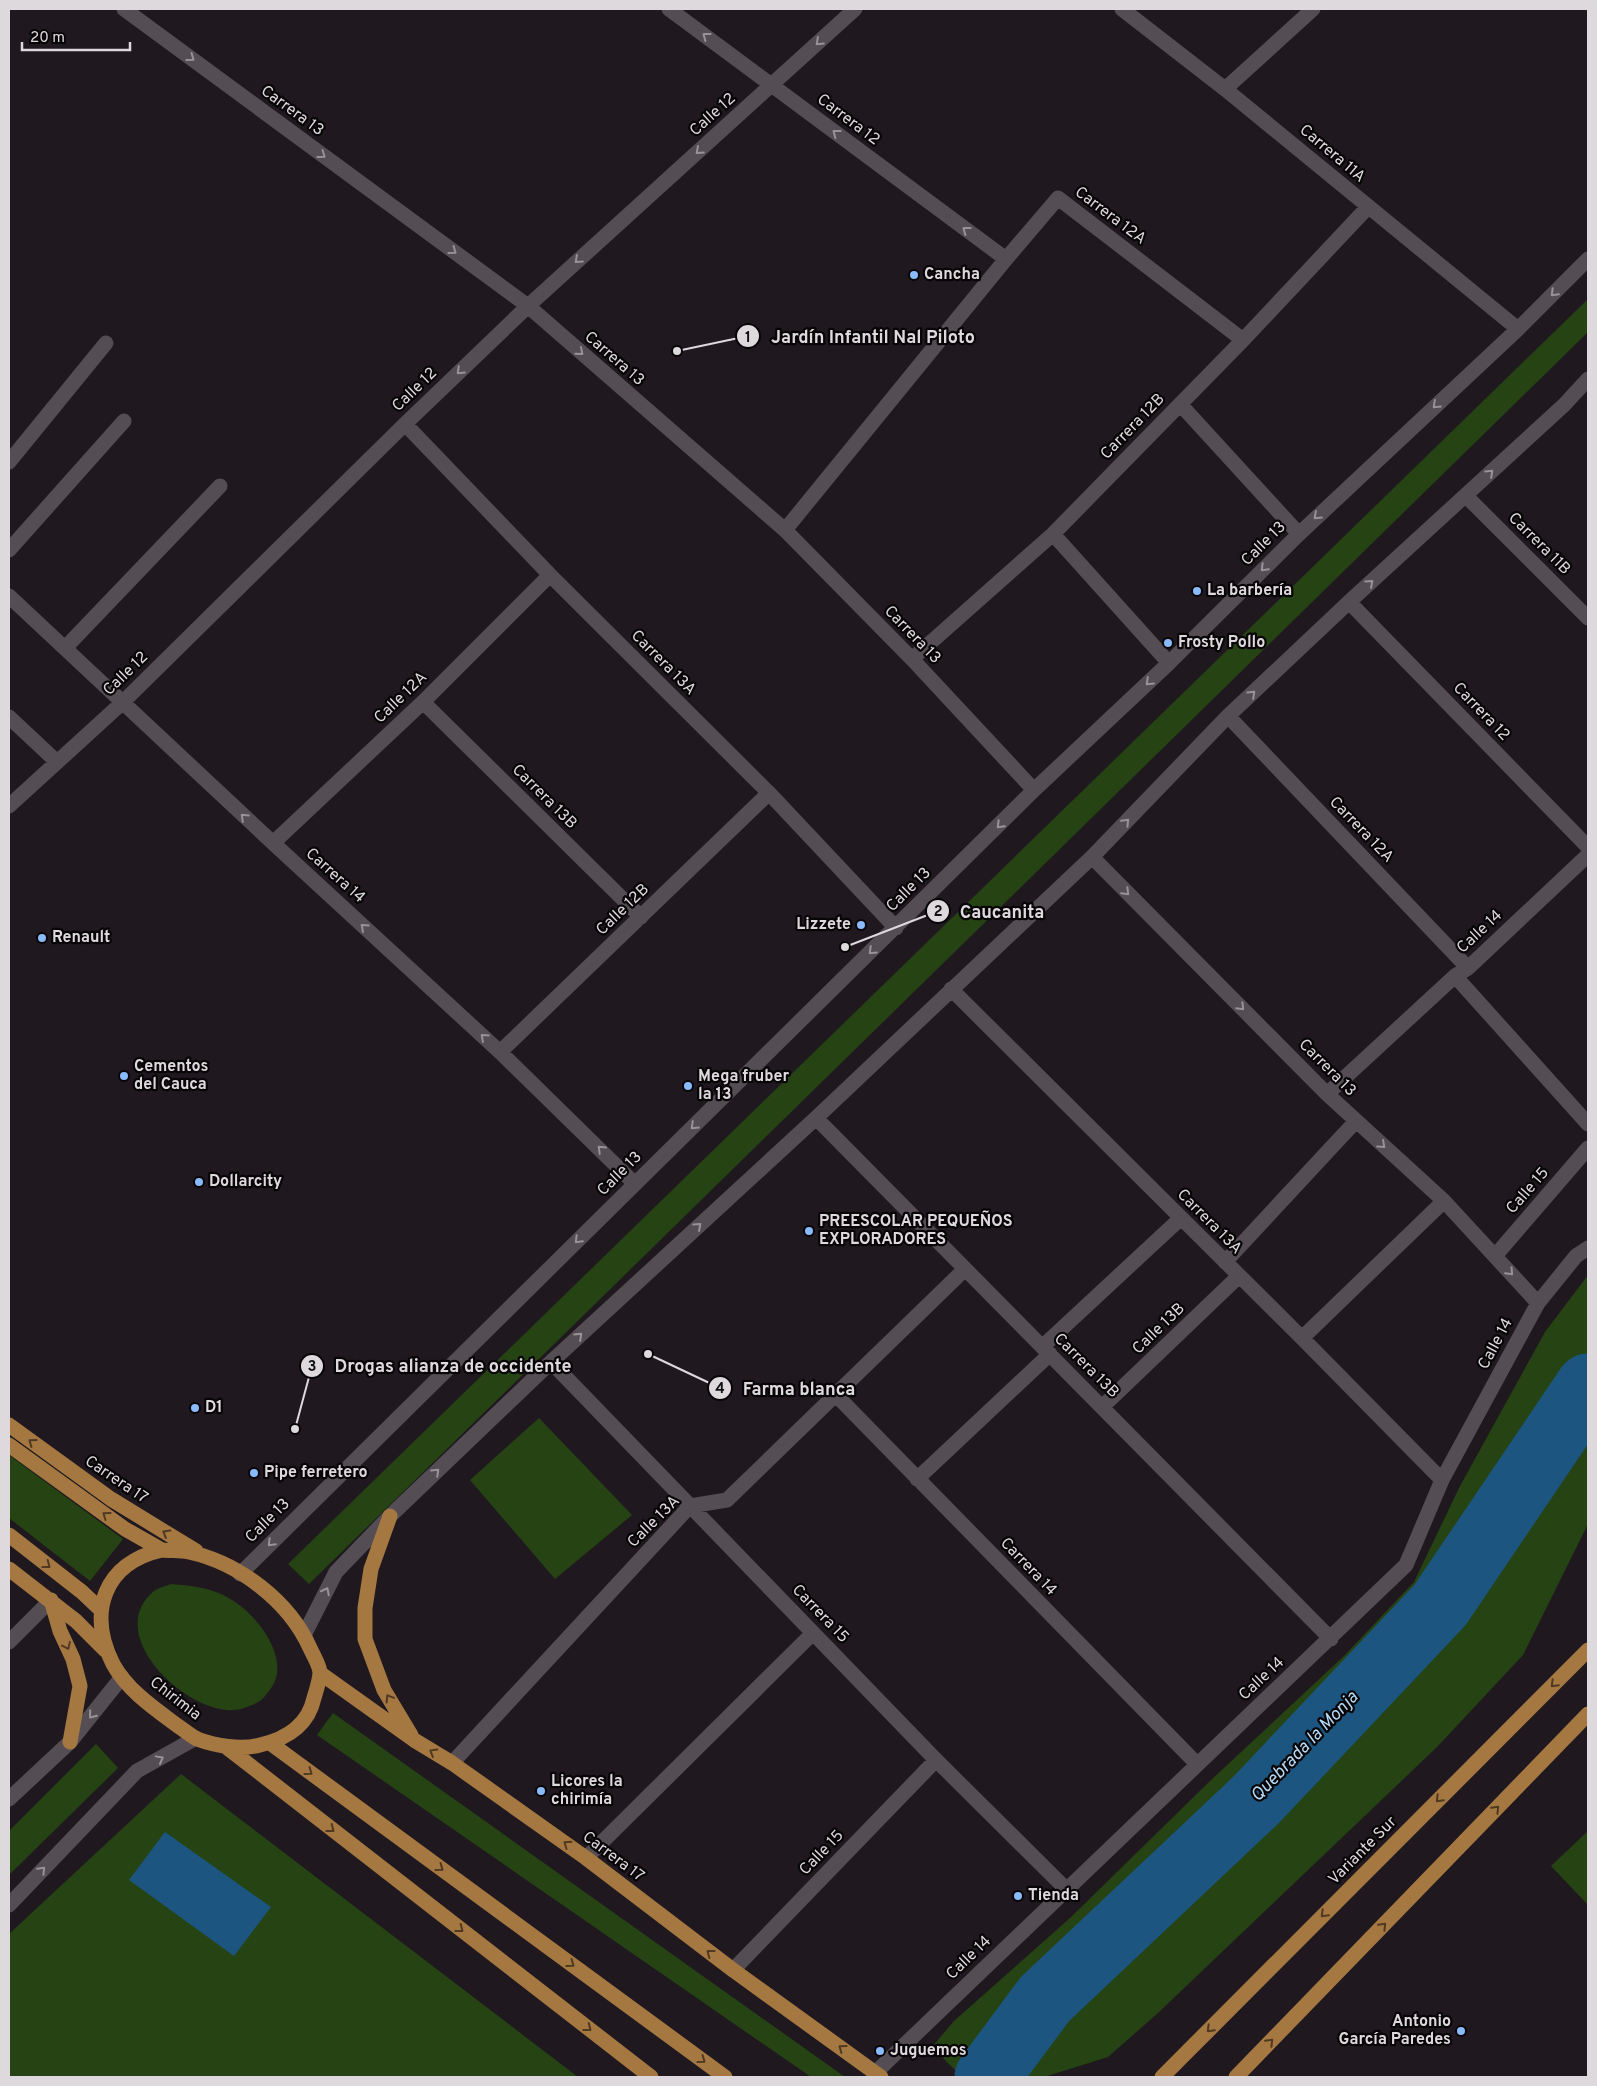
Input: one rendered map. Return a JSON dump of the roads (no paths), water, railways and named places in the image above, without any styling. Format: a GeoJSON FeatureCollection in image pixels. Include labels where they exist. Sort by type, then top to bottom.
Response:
{"type":"FeatureCollection","features":[{"type":"Feature","properties":{"kind":"main road","name":"Carrera 17"},"geometry":{"type":"LineString","coordinates":[[9,1425],[111,1499],[208,1558]]}},
{"type":"Feature","properties":{"kind":"main road","name":"Carrera 17"},"geometry":{"type":"LineString","coordinates":[[9,1445],[125,1529],[162,1550]]}},
{"type":"Feature","properties":{"kind":"main road"},"geometry":{"type":"LineString","coordinates":[[390,1516],[371,1569],[365,1608],[365,1639],[384,1690],[414,1740]]}},
{"type":"Feature","properties":{"kind":"main road"},"geometry":{"type":"LineString","coordinates":[[9,1535],[82,1592],[101,1610]]}},
{"type":"Feature","properties":{"kind":"main road","name":"Chirimia"},"geometry":{"type":"LineString","coordinates":[[162,1550],[188,1552],[227,1566],[240,1574],[256,1583],[294,1621],[304,1635],[320,1673],[313,1704],[302,1722],[287,1736],[270,1743],[248,1748],[224,1745],[196,1738],[145,1702],[122,1677],[113,1663],[101,1631],[101,1610],[109,1586],[119,1572],[132,1561],[146,1554],[162,1550]]}},
{"type":"Feature","properties":{"kind":"main road"},"geometry":{"type":"LineString","coordinates":[[9,1569],[76,1621],[111,1656]]}},
{"type":"Feature","properties":{"kind":"main road"},"geometry":{"type":"LineString","coordinates":[[51,1600],[60,1630],[74,1659],[80,1686],[70,1742]]}},
{"type":"Feature","properties":{"kind":"main road","name":"Variante Sur"},"geometry":{"type":"LineString","coordinates":[[1162,2077],[1588,1650]]}},
{"type":"Feature","properties":{"kind":"main road","name":"Carrera 17"},"geometry":{"type":"LineString","coordinates":[[320,1673],[586,1858],[733,1970],[878,2075]]}},
{"type":"Feature","properties":{"kind":"main road"},"geometry":{"type":"LineString","coordinates":[[1236,2077],[1588,1714]]}},
{"type":"Feature","properties":{"kind":"main road"},"geometry":{"type":"LineString","coordinates":[[270,1743],[725,2077]]}},
{"type":"Feature","properties":{"kind":"main road"},"geometry":{"type":"LineString","coordinates":[[224,1745],[651,2077]]}},
{"type":"Feature","properties":{"kind":"street","name":"Carrera 13"},"geometry":{"type":"LineString","coordinates":[[124,9],[528,306],[785,530],[912,659],[1034,790]]}},
{"type":"Feature","properties":{"kind":"street","name":"Carrera 12"},"geometry":{"type":"LineString","coordinates":[[669,9],[1006,259]]}},
{"type":"Feature","properties":{"kind":"street","name":"Calle 12"},"geometry":{"type":"LineString","coordinates":[[9,806],[123,702],[405,424],[528,306],[855,9]]}},
{"type":"Feature","properties":{"kind":"street","name":"Carrera 11A"},"geometry":{"type":"LineString","coordinates":[[1122,9],[1226,89],[1518,328]]}},
{"type":"Feature","properties":{"kind":"street"},"geometry":{"type":"LineString","coordinates":[[1226,89],[1313,9]]}},
{"type":"Feature","properties":{"kind":"street","name":"Carrera 12A"},"geometry":{"type":"LineString","coordinates":[[785,530],[1058,198],[1243,340]]}},
{"type":"Feature","properties":{"kind":"street","name":"Carrera 12B"},"geometry":{"type":"LineString","coordinates":[[912,659],[1054,534],[1243,340],[1368,207]]}},
{"type":"Feature","properties":{"kind":"street","name":"Calle 13"},"geometry":{"type":"LineString","coordinates":[[240,1574],[1034,790],[1169,663],[1299,534],[1518,328],[1588,259]]}},
{"type":"Feature","properties":{"kind":"street"},"geometry":{"type":"LineString","coordinates":[[9,462],[106,343]]}},
{"type":"Feature","properties":{"kind":"street"},"geometry":{"type":"LineString","coordinates":[[304,1635],[336,1572],[390,1516],[551,1362],[816,1118],[1092,857],[1228,716],[1564,405],[1588,380]]}},
{"type":"Feature","properties":{"kind":"street"},"geometry":{"type":"LineString","coordinates":[[1180,404],[1299,534]]}},
{"type":"Feature","properties":{"kind":"street"},"geometry":{"type":"LineString","coordinates":[[9,550],[124,421]]}},
{"type":"Feature","properties":{"kind":"street","name":"Carrera 13A"},"geometry":{"type":"LineString","coordinates":[[405,424],[550,575],[769,794],[896,928]]}},
{"type":"Feature","properties":{"kind":"street"},"geometry":{"type":"LineString","coordinates":[[65,648],[220,486]]}},
{"type":"Feature","properties":{"kind":"street","name":"Carrera 11B"},"geometry":{"type":"LineString","coordinates":[[1466,496],[1588,618]]}},
{"type":"Feature","properties":{"kind":"street"},"geometry":{"type":"LineString","coordinates":[[1054,534],[1169,663]]}},
{"type":"Feature","properties":{"kind":"street","name":"Calle 12A"},"geometry":{"type":"LineString","coordinates":[[273,843],[424,702],[550,575]]}},
{"type":"Feature","properties":{"kind":"street","name":"Carrera 14"},"geometry":{"type":"LineString","coordinates":[[9,596],[500,1052],[636,1184]]}},
{"type":"Feature","properties":{"kind":"street","name":"Carrera 12"},"geometry":{"type":"LineString","coordinates":[[1350,602],[1587,856]]}},
{"type":"Feature","properties":{"kind":"street","name":"Carrera 13B"},"geometry":{"type":"LineString","coordinates":[[424,702],[641,917]]}},
{"type":"Feature","properties":{"kind":"street","name":"Carrera 12A"},"geometry":{"type":"LineString","coordinates":[[1228,716],[1468,968]]}},
{"type":"Feature","properties":{"kind":"street"},"geometry":{"type":"LineString","coordinates":[[9,717],[57,762]]}},
{"type":"Feature","properties":{"kind":"street","name":"Calle 12B"},"geometry":{"type":"LineString","coordinates":[[500,1052],[769,794]]}},
{"type":"Feature","properties":{"kind":"street","name":"Calle 14"},"geometry":{"type":"LineString","coordinates":[[1327,1094],[1455,976],[1468,968],[1587,856]]}},
{"type":"Feature","properties":{"kind":"street","name":"Carrera 13"},"geometry":{"type":"LineString","coordinates":[[1092,857],[1327,1094],[1444,1201],[1538,1302]]}},
{"type":"Feature","properties":{"kind":"street"},"geometry":{"type":"LineString","coordinates":[[1455,976],[1588,1124]]}},
{"type":"Feature","properties":{"kind":"street","name":"Carrera 13A"},"geometry":{"type":"LineString","coordinates":[[951,989],[1442,1480]]}},
{"type":"Feature","properties":{"kind":"street","name":"Carrera 13B"},"geometry":{"type":"LineString","coordinates":[[816,1118],[1331,1639]]}},
{"type":"Feature","properties":{"kind":"street"},"geometry":{"type":"LineString","coordinates":[[1225,1262],[1356,1121]]}},
{"type":"Feature","properties":{"kind":"street","name":"Calle 15"},"geometry":{"type":"LineString","coordinates":[[1495,1256],[1588,1148]]}},
{"type":"Feature","properties":{"kind":"street"},"geometry":{"type":"LineString","coordinates":[[1302,1338],[1444,1201]]}},
{"type":"Feature","properties":{"kind":"street"},"geometry":{"type":"LineString","coordinates":[[917,1479],[1181,1218]]}},
{"type":"Feature","properties":{"kind":"street","name":"Calle 14"},"geometry":{"type":"LineString","coordinates":[[878,2075],[1066,1889],[1406,1566],[1442,1480],[1538,1302],[1576,1256],[1588,1248]]}},
{"type":"Feature","properties":{"kind":"street","name":"Calle 13A"},"geometry":{"type":"LineString","coordinates":[[452,1763],[690,1506],[727,1500],[965,1269]]}},
{"type":"Feature","properties":{"kind":"street","name":"Calle 13B"},"geometry":{"type":"LineString","coordinates":[[1102,1407],[1239,1276]]}},
{"type":"Feature","properties":{"kind":"street","name":"Carrera 15"},"geometry":{"type":"LineString","coordinates":[[551,1362],[936,1760],[1066,1889]]}},
{"type":"Feature","properties":{"kind":"street","name":"Carrera 14"},"geometry":{"type":"LineString","coordinates":[[835,1394],[1197,1764]]}},
{"type":"Feature","properties":{"kind":"street"},"geometry":{"type":"LineString","coordinates":[[9,1642],[51,1600]]}},
{"type":"Feature","properties":{"kind":"street"},"geometry":{"type":"LineString","coordinates":[[586,1858],[813,1633]]}},
{"type":"Feature","properties":{"kind":"street"},"geometry":{"type":"LineString","coordinates":[[9,1799],[70,1742],[122,1677]]}},
{"type":"Feature","properties":{"kind":"street"},"geometry":{"type":"LineString","coordinates":[[9,1905],[137,1771],[196,1738]]}},
{"type":"Feature","properties":{"kind":"street","name":"Calle 15"},"geometry":{"type":"LineString","coordinates":[[733,1970],[936,1760]]}},
{"type":"Feature","properties":{"kind":"water"},"geometry":{"type":"Polygon","coordinates":[[[165,1832],[271,1907],[234,1956],[129,1880],[165,1832]]]}},
{"type":"Feature","properties":{"kind":"waterway","name":"Quebrada la Monja"},"geometry":{"type":"LineString","coordinates":[[987,2077],[1045,1999],[1256,1800],[1440,1605],[1588,1386]]}},
{"type":"Feature","properties":{"kind":"place","name":"Cancha"},"geometry":{"type":"Point","coordinates":[914,275]}},
{"type":"Feature","properties":{"kind":"place","name":"Jardín Infantil Nal Piloto"},"geometry":{"type":"Point","coordinates":[677,351]}},
{"type":"Feature","properties":{"kind":"place","name":"La barbería"},"geometry":{"type":"Point","coordinates":[1197,591]}},
{"type":"Feature","properties":{"kind":"place","name":"Frosty Pollo"},"geometry":{"type":"Point","coordinates":[1168,643]}},
{"type":"Feature","properties":{"kind":"place","name":"Lizzete"},"geometry":{"type":"Point","coordinates":[861,925]}},
{"type":"Feature","properties":{"kind":"place","name":"Renault"},"geometry":{"type":"Point","coordinates":[42,938]}},
{"type":"Feature","properties":{"kind":"place","name":"Caucanita"},"geometry":{"type":"Point","coordinates":[845,947]}},
{"type":"Feature","properties":{"kind":"place","name":"Cementos del Cauca"},"geometry":{"type":"Point","coordinates":[124,1076]}},
{"type":"Feature","properties":{"kind":"place","name":"Mega fruber la 13"},"geometry":{"type":"Point","coordinates":[688,1086]}},
{"type":"Feature","properties":{"kind":"place","name":"Dollarcity"},"geometry":{"type":"Point","coordinates":[199,1182]}},
{"type":"Feature","properties":{"kind":"place","name":"PREESCOLAR PEQUEÑOS EXPLORADORES"},"geometry":{"type":"Point","coordinates":[809,1231]}},
{"type":"Feature","properties":{"kind":"place","name":"Farma blanca"},"geometry":{"type":"Point","coordinates":[648,1354]}},
{"type":"Feature","properties":{"kind":"place","name":"D1"},"geometry":{"type":"Point","coordinates":[195,1408]}},
{"type":"Feature","properties":{"kind":"place","name":"Drogas alianza de occidente"},"geometry":{"type":"Point","coordinates":[295,1429]}},
{"type":"Feature","properties":{"kind":"place","name":"Pipe ferretero"},"geometry":{"type":"Point","coordinates":[254,1473]}},
{"type":"Feature","properties":{"kind":"place","name":"Licores la chirimía"},"geometry":{"type":"Point","coordinates":[541,1791]}},
{"type":"Feature","properties":{"kind":"place","name":"Tienda"},"geometry":{"type":"Point","coordinates":[1018,1896]}},
{"type":"Feature","properties":{"kind":"place","name":"Antonio García Paredes"},"geometry":{"type":"Point","coordinates":[1461,2031]}},
{"type":"Feature","properties":{"kind":"place","name":"Juguemos"},"geometry":{"type":"Point","coordinates":[880,2051]}}]}
